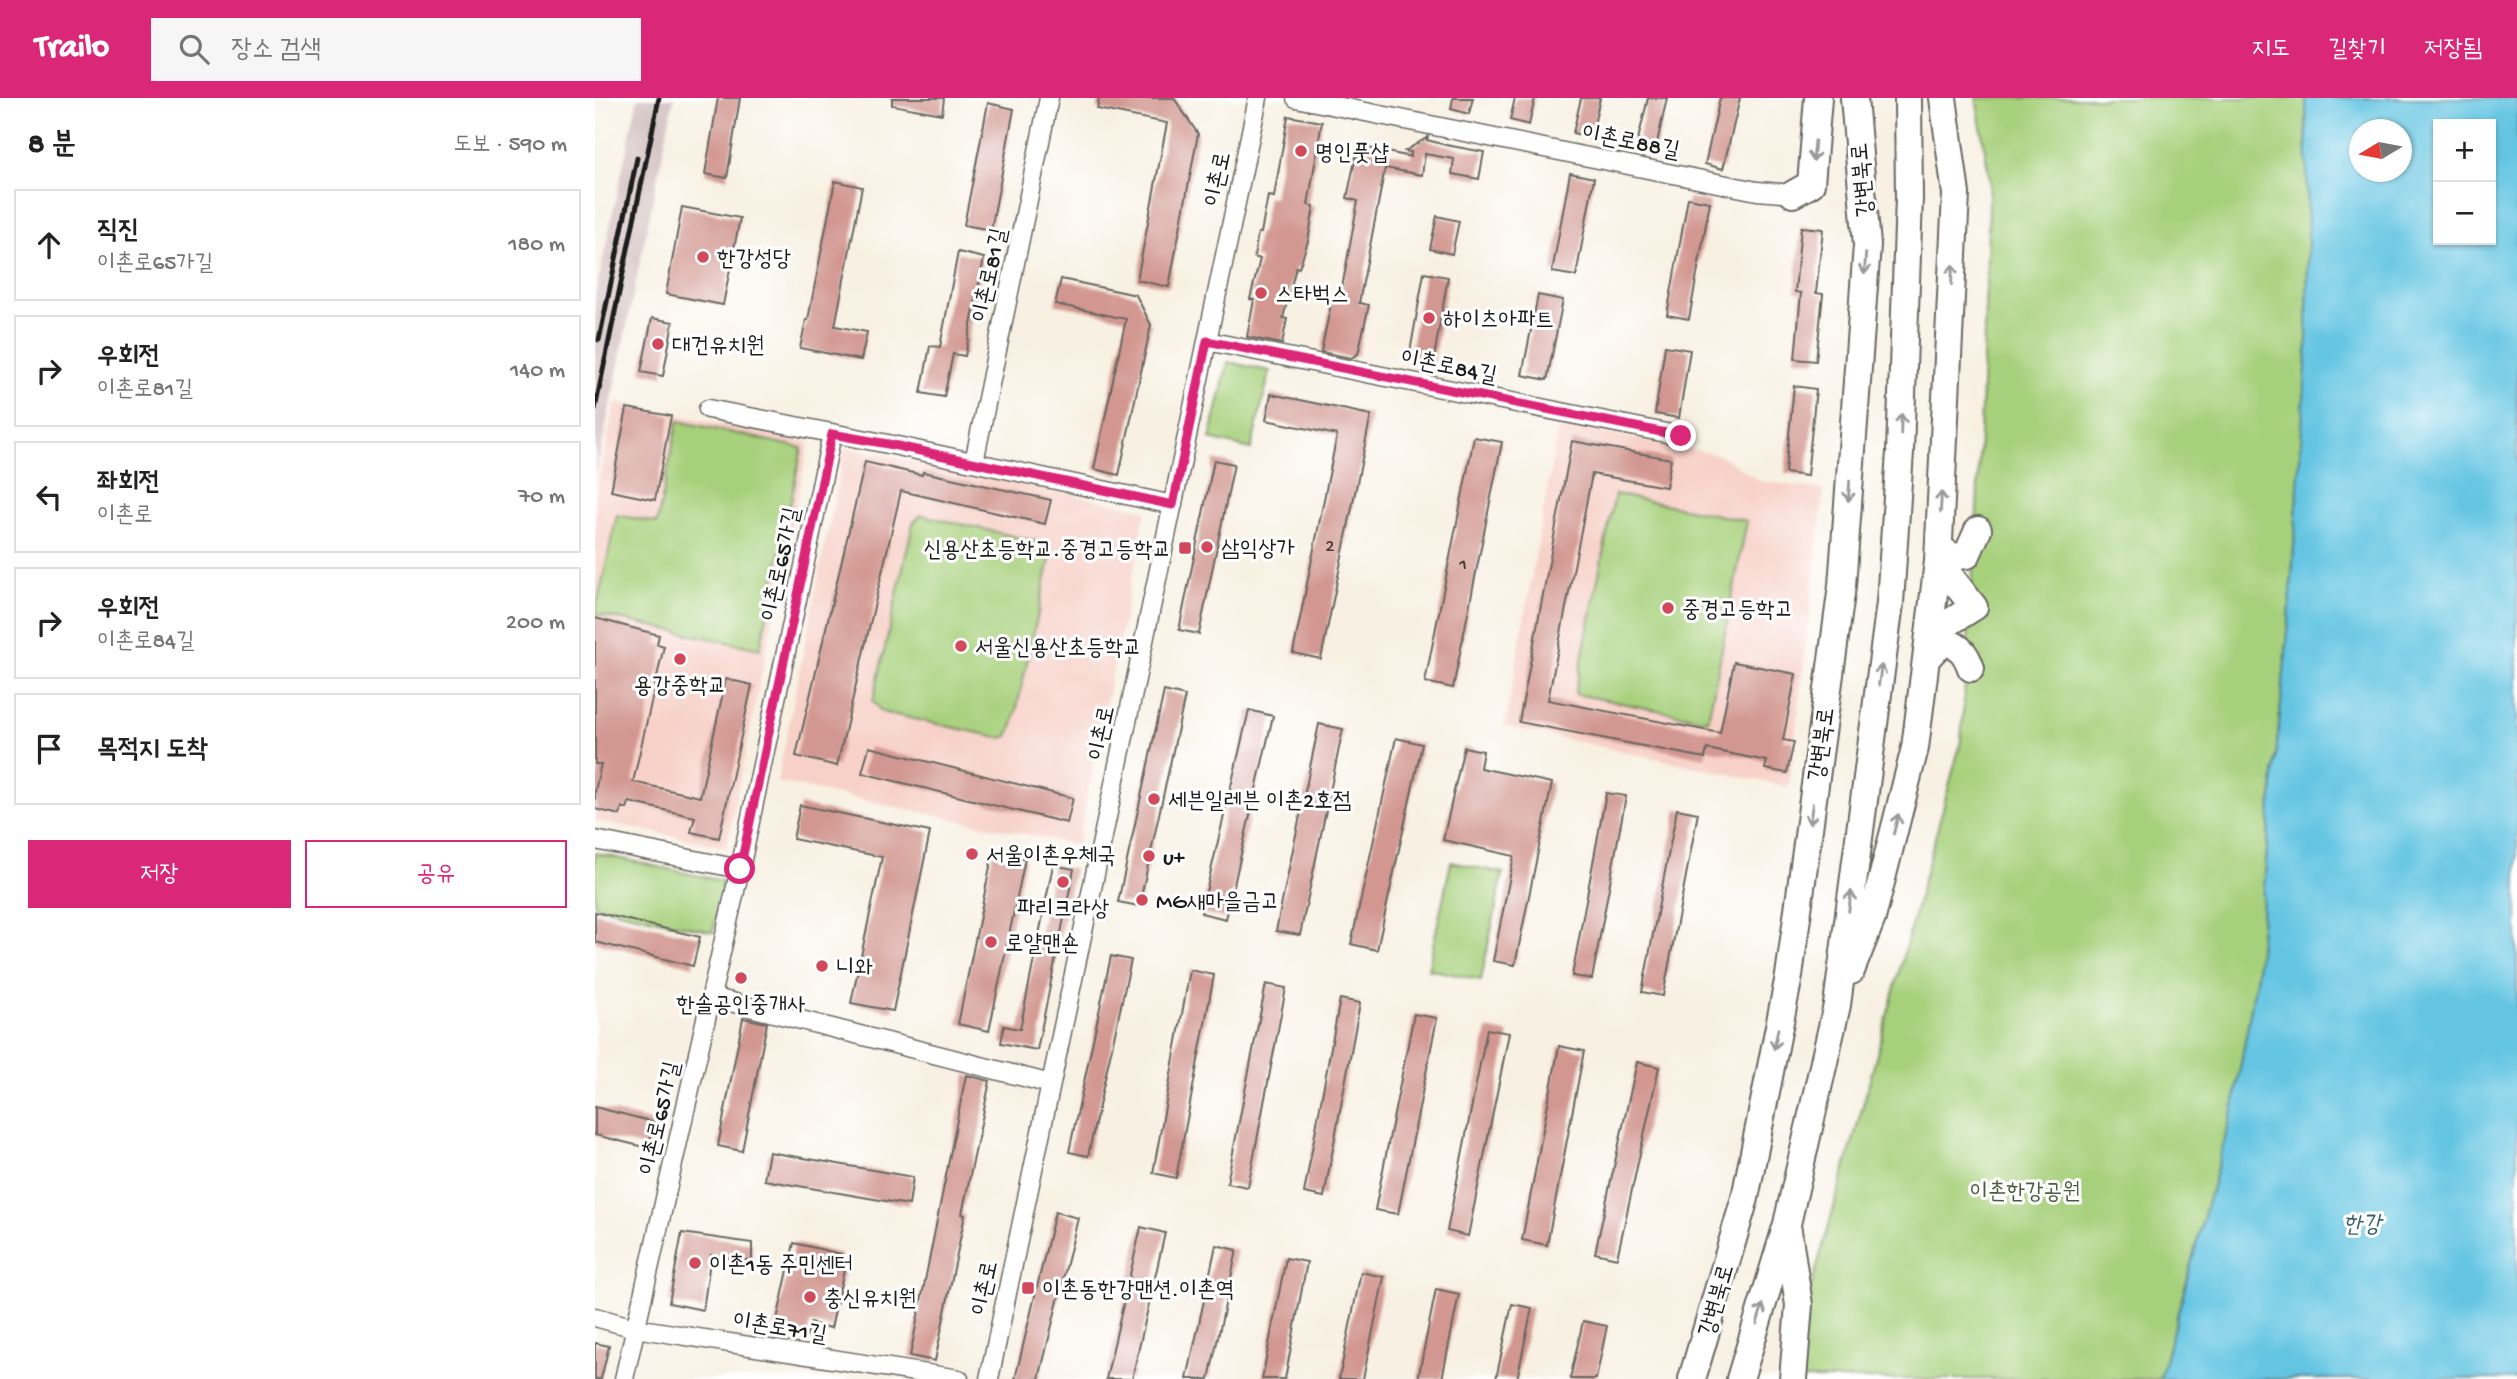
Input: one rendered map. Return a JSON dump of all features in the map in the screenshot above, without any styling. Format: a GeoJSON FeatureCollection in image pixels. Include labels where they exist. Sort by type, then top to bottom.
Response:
{"type":"FeatureCollection","features":[{"type":"Feature","properties":{"kind":"highway"},"geometry":{"type":"LineString","coordinates":[[1793,194],[1811,184],[1818,98]]}},
{"type":"Feature","properties":{"kind":"highway","name":"강변북로"},"geometry":{"type":"LineString","coordinates":[[1692,1379],[1745,1198],[1789,976],[1842,586],[1867,244],[1854,98]]}},
{"type":"Feature","properties":{"kind":"highway","name":"강변북로"},"geometry":{"type":"LineString","coordinates":[[1740,1379],[1787,1224],[1837,1005],[1890,603],[1900,452],[1909,198],[1908,98]]}},
{"type":"Feature","properties":{"kind":"highway"},"geometry":{"type":"LineString","coordinates":[[1837,1005],[1872,918],[1915,748],[1928,647],[1938,554],[1956,194],[1943,98]]}},
{"type":"Feature","properties":{"kind":"highway"},"geometry":{"type":"LineString","coordinates":[[1938,554],[1953,557],[1968,555],[1978,530]]}},
{"type":"Feature","properties":{"kind":"highway"},"geometry":{"type":"LineString","coordinates":[[1928,647],[1974,607],[1938,554]]}},
{"type":"Feature","properties":{"kind":"highway"},"geometry":{"type":"LineString","coordinates":[[1928,647],[1937,647],[1947,642],[1957,646],[1966,654],[1971,668]]}},
{"type":"Feature","properties":{"kind":"highway"},"geometry":{"type":"LineString","coordinates":[[1787,1224],[1799,1306],[1793,1379]]}},
{"type":"Feature","properties":{"kind":"street","name":"이촌로81길"},"geometry":{"type":"LineString","coordinates":[[974,463],[1049,98]]}},
{"type":"Feature","properties":{"kind":"street","name":"이촌로"},"geometry":{"type":"LineString","coordinates":[[989,1379],[1258,98]]}},
{"type":"Feature","properties":{"kind":"street","name":"이촌로88길"},"geometry":{"type":"LineString","coordinates":[[1296,98],[1757,191],[1793,194]]}},
{"type":"Feature","properties":{"kind":"street","name":"이촌로84길"},"geometry":{"type":"LineString","coordinates":[[1207,341],[1681,436]]}},
{"type":"Feature","properties":{"kind":"street"},"geometry":{"type":"LineString","coordinates":[[708,409],[1173,505]]}},
{"type":"Feature","properties":{"kind":"street","name":"이촌로65가길"},"geometry":{"type":"LineString","coordinates":[[624,1379],[740,869],[832,434]]}},
{"type":"Feature","properties":{"kind":"street"},"geometry":{"type":"LineString","coordinates":[[595,840],[740,869]]}},
{"type":"Feature","properties":{"kind":"street"},"geometry":{"type":"LineString","coordinates":[[711,997],[1051,1084]]}},
{"type":"Feature","properties":{"kind":"street","name":"이촌로71길"},"geometry":{"type":"LineString","coordinates":[[595,1317],[635,1328],[959,1379]]}},
{"type":"Feature","properties":{"kind":"shaded area"},"geometry":{"type":"Polygon","coordinates":[[[638,98],[674,98],[595,479],[595,295],[638,98]]]}},
{"type":"Feature","properties":{"kind":"shaded area","name":"용강중학교"},"geometry":{"type":"Polygon","coordinates":[[[615,402],[809,442],[726,847],[595,820],[595,498],[615,402]]]}},
{"type":"Feature","properties":{"kind":"shaded area","name":"중경고등학고"},"geometry":{"type":"Polygon","coordinates":[[[1559,424],[1720,455],[1760,481],[1824,490],[1789,787],[1505,726],[1559,424]]]}},
{"type":"Feature","properties":{"kind":"shaded area","name":"서울신용산초등학교"},"geometry":{"type":"Polygon","coordinates":[[[845,447],[1146,510],[1077,845],[777,782],[845,447]]]}},
{"type":"Feature","properties":{"kind":"green space","name":"이촌한강공원"},"geometry":{"type":"Polygon","coordinates":[[[1976,98],[2306,98],[2307,354],[2289,621],[2257,974],[2233,1109],[2160,1379],[1785,1379],[1865,1098],[1961,741],[1977,511],[1990,180],[1976,98]]]}},
{"type":"Feature","properties":{"kind":"green space"},"geometry":{"type":"Polygon","coordinates":[[[1228,362],[1270,371],[1251,449],[1210,439],[1228,362]]]}},
{"type":"Feature","properties":{"kind":"green space"},"geometry":{"type":"Polygon","coordinates":[[[678,421],[802,448],[760,649],[595,614],[617,515],[657,523],[678,421]]]}},
{"type":"Feature","properties":{"kind":"green space"},"geometry":{"type":"Polygon","coordinates":[[[1615,494],[1747,521],[1708,720],[1575,694],[1615,494]]]}},
{"type":"Feature","properties":{"kind":"green space"},"geometry":{"type":"Polygon","coordinates":[[[921,515],[1044,543],[1050,550],[1013,725],[1008,736],[1002,738],[882,712],[873,701],[913,523],[921,515]]]}},
{"type":"Feature","properties":{"kind":"green space"},"geometry":{"type":"Polygon","coordinates":[[[595,853],[723,881],[713,932],[595,906],[595,853]]]}},
{"type":"Feature","properties":{"kind":"green space"},"geometry":{"type":"Polygon","coordinates":[[[1451,862],[1503,873],[1481,980],[1428,969],[1451,862]]]}},
{"type":"Feature","properties":{"kind":"water","name":"한강"},"geometry":{"type":"Polygon","coordinates":[[[2306,98],[2517,98],[2517,1379],[2160,1379],[2233,1109],[2257,974],[2289,621],[2307,354],[2306,98]]]}},
{"type":"Feature","properties":{"kind":"building"},"geometry":{"type":"Polygon","coordinates":[[[718,98],[740,98],[727,178],[705,174],[718,98]]]}},
{"type":"Feature","properties":{"kind":"building"},"geometry":{"type":"Polygon","coordinates":[[[892,98],[944,98],[942,114],[892,105],[892,98]]]}},
{"type":"Feature","properties":{"kind":"building"},"geometry":{"type":"Polygon","coordinates":[[[1099,98],[1174,98],[1198,134],[1169,287],[1137,280],[1167,123],[1097,109],[1099,98]]]}},
{"type":"Feature","properties":{"kind":"building"},"geometry":{"type":"Polygon","coordinates":[[[1453,98],[1473,98],[1469,114],[1451,109],[1453,98]]]}},
{"type":"Feature","properties":{"kind":"building"},"geometry":{"type":"Polygon","coordinates":[[[1515,98],[1535,98],[1529,125],[1510,120],[1515,98]]]}},
{"type":"Feature","properties":{"kind":"building"},"geometry":{"type":"Polygon","coordinates":[[[1581,98],[1600,98],[1591,138],[1573,133],[1581,98]]]}},
{"type":"Feature","properties":{"kind":"building"},"geometry":{"type":"Polygon","coordinates":[[[1648,98],[1667,98],[1655,152],[1636,148],[1648,98]]]}},
{"type":"Feature","properties":{"kind":"building"},"geometry":{"type":"Polygon","coordinates":[[[1720,98],[1740,98],[1723,169],[1705,164],[1720,98]]]}},
{"type":"Feature","properties":{"kind":"building"},"geometry":{"type":"Polygon","coordinates":[[[988,103],[1014,109],[991,230],[964,225],[988,103]]]}},
{"type":"Feature","properties":{"kind":"building"},"geometry":{"type":"Polygon","coordinates":[[[1288,116],[1322,122],[1308,205],[1314,206],[1308,241],[1299,268],[1296,267],[1283,318],[1287,319],[1282,344],[1247,337],[1254,300],[1250,299],[1260,259],[1254,257],[1258,233],[1261,233],[1268,196],[1274,197],[1288,116]]]}},
{"type":"Feature","properties":{"kind":"building"},"geometry":{"type":"Polygon","coordinates":[[[1428,137],[1427,140],[1484,152],[1479,179],[1452,174],[1454,159],[1425,154],[1422,175],[1385,168],[1359,303],[1369,305],[1358,354],[1351,358],[1321,352],[1332,299],[1339,301],[1358,201],[1347,198],[1358,146],[1411,157],[1411,152],[1405,151],[1428,137]]]}},
{"type":"Feature","properties":{"kind":"building"},"geometry":{"type":"Polygon","coordinates":[[[1570,173],[1594,178],[1576,276],[1552,272],[1570,173]]]}},
{"type":"Feature","properties":{"kind":"building"},"geometry":{"type":"Polygon","coordinates":[[[835,181],[862,187],[835,326],[867,332],[861,360],[800,348],[835,181]]]}},
{"type":"Feature","properties":{"kind":"building"},"geometry":{"type":"Polygon","coordinates":[[[1688,198],[1710,202],[1689,319],[1667,315],[1688,198]]]}},
{"type":"Feature","properties":{"kind":"building","name":"한강성당"},"geometry":{"type":"Polygon","coordinates":[[[682,207],[740,218],[723,305],[666,294],[682,207]]]}},
{"type":"Feature","properties":{"kind":"building","name":"하이츠아파트"},"geometry":{"type":"Polygon","coordinates":[[[1437,216],[1459,221],[1452,254],[1430,249],[1437,216]]]}},
{"type":"Feature","properties":{"kind":"building"},"geometry":{"type":"Polygon","coordinates":[[[1801,227],[1823,229],[1816,293],[1823,294],[1816,361],[1795,359],[1801,293],[1795,292],[1801,227]]]}},
{"type":"Feature","properties":{"kind":"building"},"geometry":{"type":"Polygon","coordinates":[[[958,252],[984,258],[965,356],[953,354],[944,397],[921,393],[930,346],[940,347],[958,252]]]}},
{"type":"Feature","properties":{"kind":"building","name":"하이츠아파트"},"geometry":{"type":"Polygon","coordinates":[[[1424,273],[1448,277],[1433,363],[1409,358],[1424,273]]]}},
{"type":"Feature","properties":{"kind":"building"},"geometry":{"type":"Polygon","coordinates":[[[1061,279],[1136,295],[1151,325],[1119,475],[1094,469],[1126,319],[1055,304],[1061,279]]]}},
{"type":"Feature","properties":{"kind":"building"},"geometry":{"type":"Polygon","coordinates":[[[1538,295],[1563,300],[1547,380],[1522,375],[1538,295]]]}},
{"type":"Feature","properties":{"kind":"building","name":"대건유치원"},"geometry":{"type":"Polygon","coordinates":[[[652,318],[673,322],[663,376],[641,372],[652,318]]]}},
{"type":"Feature","properties":{"kind":"building"},"geometry":{"type":"Polygon","coordinates":[[[1665,346],[1690,350],[1679,418],[1655,414],[1665,346]]]}},
{"type":"Feature","properties":{"kind":"building"},"geometry":{"type":"Polygon","coordinates":[[[1794,386],[1816,389],[1807,476],[1785,473],[1794,386]]]}},
{"type":"Feature","properties":{"kind":"building"},"geometry":{"type":"Polygon","coordinates":[[[1271,394],[1371,415],[1321,659],[1293,653],[1337,435],[1266,420],[1271,394]]]}},
{"type":"Feature","properties":{"kind":"building"},"geometry":{"type":"Polygon","coordinates":[[[627,408],[671,416],[655,500],[611,491],[627,408]]]}},
{"type":"Feature","properties":{"kind":"building"},"geometry":{"type":"Polygon","coordinates":[[[1474,437],[1502,442],[1453,688],[1425,682],[1474,437]]]}},
{"type":"Feature","properties":{"kind":"building"},"geometry":{"type":"Polygon","coordinates":[[[1572,441],[1671,459],[1666,487],[1592,474],[1548,700],[1720,733],[1734,662],[1796,674],[1783,740],[1794,742],[1787,773],[1765,769],[1767,761],[1707,749],[1705,758],[1519,722],[1572,441]]]}},
{"type":"Feature","properties":{"kind":"building","name":"삼익상가"},"geometry":{"type":"Polygon","coordinates":[[[1214,460],[1234,464],[1199,634],[1179,630],[1214,460]]]}},
{"type":"Feature","properties":{"kind":"building"},"geometry":{"type":"Polygon","coordinates":[[[865,462],[1051,500],[1045,524],[901,491],[837,766],[796,756],[865,462]]]}},
{"type":"Feature","properties":{"kind":"building"},"geometry":{"type":"Polygon","coordinates":[[[595,618],[659,635],[657,644],[664,646],[633,782],[700,797],[726,679],[752,685],[719,838],[691,832],[695,817],[629,802],[627,809],[622,807],[620,815],[595,809],[595,791],[601,764],[595,764],[595,618]]]}},
{"type":"Feature","properties":{"kind":"building"},"geometry":{"type":"Polygon","coordinates":[[[1164,691],[1185,696],[1139,906],[1118,902],[1164,691]]]}},
{"type":"Feature","properties":{"kind":"building"},"geometry":{"type":"Polygon","coordinates":[[[1249,710],[1273,716],[1226,919],[1201,913],[1249,710]]]}},
{"type":"Feature","properties":{"kind":"building"},"geometry":{"type":"Polygon","coordinates":[[[1319,724],[1343,729],[1300,935],[1276,931],[1319,724]]]}},
{"type":"Feature","properties":{"kind":"building"},"geometry":{"type":"Polygon","coordinates":[[[1396,738],[1422,744],[1377,950],[1351,944],[1396,738]]]}},
{"type":"Feature","properties":{"kind":"building"},"geometry":{"type":"Polygon","coordinates":[[[869,747],[1073,798],[1067,823],[862,773],[869,747]]]}},
{"type":"Feature","properties":{"kind":"building"},"geometry":{"type":"Polygon","coordinates":[[[1464,747],[1483,751],[1480,768],[1552,783],[1515,965],[1493,961],[1514,856],[1443,840],[1464,747]]]}},
{"type":"Feature","properties":{"kind":"building"},"geometry":{"type":"Polygon","coordinates":[[[1606,793],[1626,796],[1592,979],[1572,976],[1606,793]]]}},
{"type":"Feature","properties":{"kind":"building"},"geometry":{"type":"Polygon","coordinates":[[[800,805],[930,832],[893,1011],[851,1003],[882,857],[793,839],[800,805]]]}},
{"type":"Feature","properties":{"kind":"building"},"geometry":{"type":"Polygon","coordinates":[[[1677,809],[1698,813],[1663,996],[1642,992],[1677,809]]]}},
{"type":"Feature","properties":{"kind":"building","name":"로얄맨숀"},"geometry":{"type":"Polygon","coordinates":[[[993,852],[1025,859],[989,1031],[958,1024],[993,852]]]}},
{"type":"Feature","properties":{"kind":"building"},"geometry":{"type":"Polygon","coordinates":[[[1053,865],[1074,869],[1037,1050],[1001,1043],[1004,1026],[1020,1029],[1053,865]]]}},
{"type":"Feature","properties":{"kind":"building"},"geometry":{"type":"Polygon","coordinates":[[[595,912],[700,937],[693,966],[595,942],[595,912]]]}},
{"type":"Feature","properties":{"kind":"building"},"geometry":{"type":"Polygon","coordinates":[[[1111,956],[1131,960],[1088,1156],[1069,1152],[1111,956]]]}},
{"type":"Feature","properties":{"kind":"building"},"geometry":{"type":"Polygon","coordinates":[[[1190,970],[1214,975],[1176,1178],[1153,1173],[1190,970]]]}},
{"type":"Feature","properties":{"kind":"building"},"geometry":{"type":"Polygon","coordinates":[[[1266,984],[1286,988],[1248,1187],[1227,1183],[1266,984]]]}},
{"type":"Feature","properties":{"kind":"building"},"geometry":{"type":"Polygon","coordinates":[[[1340,999],[1360,1003],[1324,1197],[1304,1193],[1340,999]]]}},
{"type":"Feature","properties":{"kind":"building"},"geometry":{"type":"Polygon","coordinates":[[[1414,1014],[1437,1018],[1398,1214],[1375,1210],[1414,1014]]]}},
{"type":"Feature","properties":{"kind":"building"},"geometry":{"type":"Polygon","coordinates":[[[743,1018],[767,1023],[742,1151],[718,1146],[743,1018]]]}},
{"type":"Feature","properties":{"kind":"building"},"geometry":{"type":"Polygon","coordinates":[[[1487,1029],[1509,1033],[1468,1236],[1447,1231],[1487,1029]]]}},
{"type":"Feature","properties":{"kind":"building"},"geometry":{"type":"Polygon","coordinates":[[[1559,1046],[1584,1051],[1547,1245],[1522,1240],[1559,1046]]]}},
{"type":"Feature","properties":{"kind":"building"},"geometry":{"type":"Polygon","coordinates":[[[1637,1062],[1659,1067],[1617,1258],[1595,1253],[1637,1062]]]}},
{"type":"Feature","properties":{"kind":"building"},"geometry":{"type":"Polygon","coordinates":[[[966,1075],[990,1081],[935,1361],[910,1356],[966,1075]]]}},
{"type":"Feature","properties":{"kind":"building"},"geometry":{"type":"Polygon","coordinates":[[[595,1107],[654,1122],[648,1148],[595,1135],[595,1107]]]}},
{"type":"Feature","properties":{"kind":"building"},"geometry":{"type":"Polygon","coordinates":[[[769,1152],[913,1177],[909,1205],[764,1180],[769,1152]]]}},
{"type":"Feature","properties":{"kind":"building"},"geometry":{"type":"Polygon","coordinates":[[[1055,1212],[1078,1218],[1039,1379],[1015,1379],[1055,1212]]]}},
{"type":"Feature","properties":{"kind":"building"},"geometry":{"type":"Polygon","coordinates":[[[1141,1227],[1165,1233],[1132,1379],[1106,1379],[1141,1227]]]}},
{"type":"Feature","properties":{"kind":"building"},"geometry":{"type":"Polygon","coordinates":[[[682,1233],[752,1243],[752,1261],[711,1255],[703,1310],[669,1303],[682,1233]]]}},
{"type":"Feature","properties":{"kind":"building","name":"충신유치원"},"geometry":{"type":"Polygon","coordinates":[[[794,1243],[841,1254],[838,1269],[844,1270],[831,1328],[810,1323],[807,1336],[775,1329],[794,1243]]]}},
{"type":"Feature","properties":{"kind":"building"},"geometry":{"type":"Polygon","coordinates":[[[1216,1245],[1237,1250],[1209,1379],[1187,1379],[1216,1245]]]}},
{"type":"Feature","properties":{"kind":"building"},"geometry":{"type":"Polygon","coordinates":[[[1286,1258],[1307,1262],[1285,1379],[1262,1379],[1286,1258]]]}},
{"type":"Feature","properties":{"kind":"building"},"geometry":{"type":"Polygon","coordinates":[[[1361,1272],[1384,1277],[1363,1379],[1339,1379],[1361,1272]]]}},
{"type":"Feature","properties":{"kind":"building"},"geometry":{"type":"Polygon","coordinates":[[[1436,1289],[1459,1294],[1442,1379],[1418,1379],[1436,1289]]]}},
{"type":"Feature","properties":{"kind":"building"},"geometry":{"type":"Polygon","coordinates":[[[1512,1304],[1532,1308],[1517,1379],[1496,1379],[1512,1304]]]}},
{"type":"Feature","properties":{"kind":"building"},"geometry":{"type":"Polygon","coordinates":[[[1583,1321],[1607,1326],[1596,1379],[1570,1379],[1583,1321]]]}},
{"type":"Feature","properties":{"kind":"building"},"geometry":{"type":"Polygon","coordinates":[[[595,1343],[609,1346],[601,1379],[595,1379],[595,1343]]]}},
{"type":"Feature","properties":{"kind":"railway"},"geometry":{"type":"LineString","coordinates":[[595,409],[659,98]]}},
{"type":"Feature","properties":{"kind":"railway"},"geometry":{"type":"LineString","coordinates":[[599,340],[637,158]]}},
{"type":"Feature","properties":{"kind":"place","name":"명인풋샵"},"geometry":{"type":"Point","coordinates":[1301,151]}},
{"type":"Feature","properties":{"kind":"place","name":"한강성당"},"geometry":{"type":"Point","coordinates":[703,257]}},
{"type":"Feature","properties":{"kind":"place","name":"스타벅스"},"geometry":{"type":"Point","coordinates":[1261,293]}},
{"type":"Feature","properties":{"kind":"place","name":"하이츠아파트"},"geometry":{"type":"Point","coordinates":[1429,318]}},
{"type":"Feature","properties":{"kind":"place","name":"대건유치원"},"geometry":{"type":"Point","coordinates":[658,344]}},
{"type":"Feature","properties":{"kind":"place","name":"삼익상가"},"geometry":{"type":"Point","coordinates":[1207,547]}},
{"type":"Feature","properties":{"kind":"place","name":"신용산초등학교.중경고등학교"},"geometry":{"type":"Point","coordinates":[1185,548]}},
{"type":"Feature","properties":{"kind":"place","name":"중경고등학고"},"geometry":{"type":"Point","coordinates":[1668,608]}},
{"type":"Feature","properties":{"kind":"place","name":"서울신용산초등학교"},"geometry":{"type":"Point","coordinates":[961,646]}},
{"type":"Feature","properties":{"kind":"place","name":"용강중학교"},"geometry":{"type":"Point","coordinates":[680,659]}},
{"type":"Feature","properties":{"kind":"place","name":"세븐일레븐 이촌2호점"},"geometry":{"type":"Point","coordinates":[1154,799]}},
{"type":"Feature","properties":{"kind":"place","name":"서울이촌우체국"},"geometry":{"type":"Point","coordinates":[972,854]}},
{"type":"Feature","properties":{"kind":"place","name":"u+"},"geometry":{"type":"Point","coordinates":[1149,856]}},
{"type":"Feature","properties":{"kind":"place","name":"파리크라상"},"geometry":{"type":"Point","coordinates":[1063,882]}},
{"type":"Feature","properties":{"kind":"place","name":"MG새마을금고"},"geometry":{"type":"Point","coordinates":[1142,900]}},
{"type":"Feature","properties":{"kind":"place","name":"로얄맨숀"},"geometry":{"type":"Point","coordinates":[991,942]}},
{"type":"Feature","properties":{"kind":"place","name":"니와"},"geometry":{"type":"Point","coordinates":[822,966]}},
{"type":"Feature","properties":{"kind":"place","name":"한솔공인중개사"},"geometry":{"type":"Point","coordinates":[741,978]}},
{"type":"Feature","properties":{"kind":"place","name":"이촌1동 주민센터"},"geometry":{"type":"Point","coordinates":[695,1263]}},
{"type":"Feature","properties":{"kind":"place","name":"이촌동한강맨션.이촌역"},"geometry":{"type":"Point","coordinates":[1028,1288]}},
{"type":"Feature","properties":{"kind":"place","name":"충신유치원"},"geometry":{"type":"Point","coordinates":[810,1297]}},
{"type":"Feature","properties":{"kind":"route"},"geometry":{"type":"LineString","coordinates":[[740,869],[832,434],[1173,505],[1207,341],[1681,436]]}}]}
